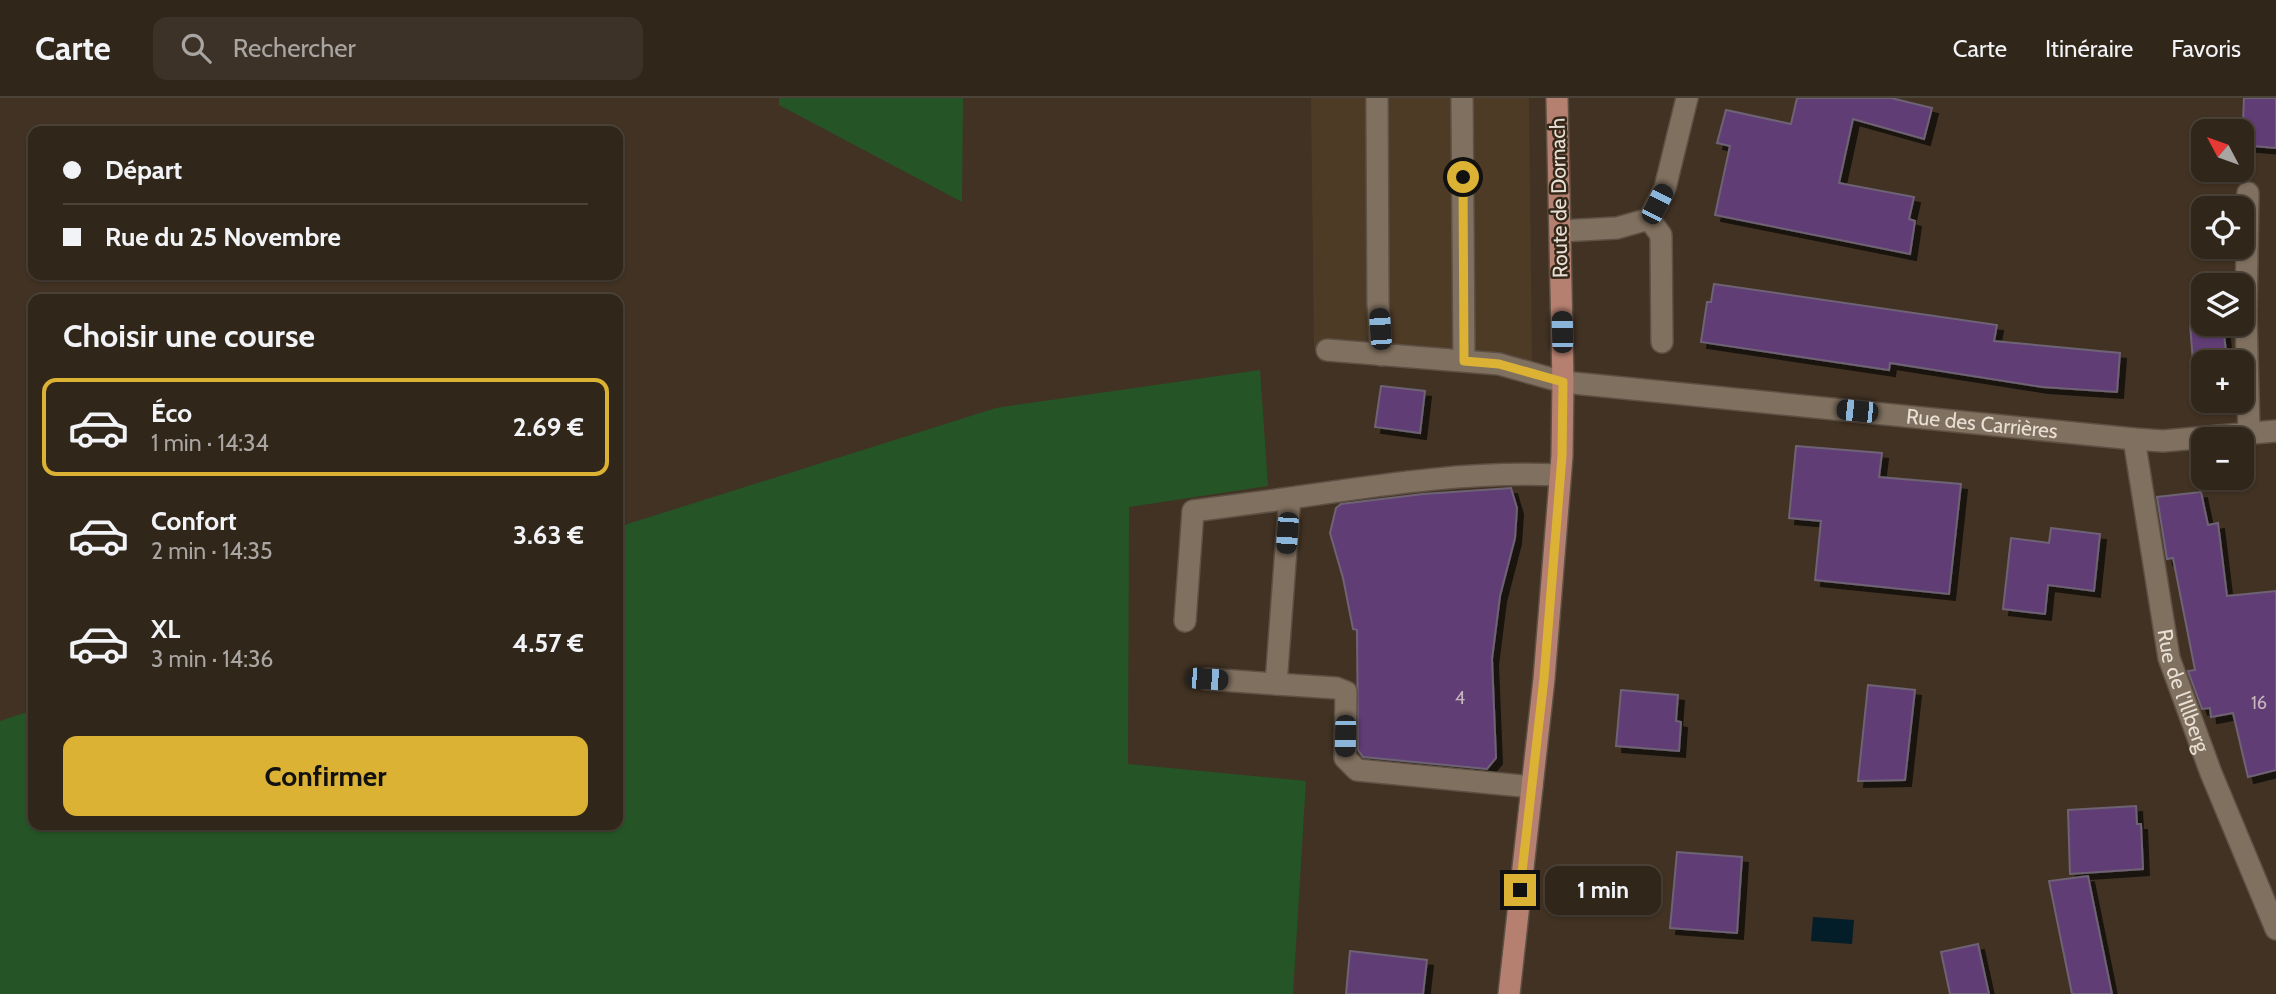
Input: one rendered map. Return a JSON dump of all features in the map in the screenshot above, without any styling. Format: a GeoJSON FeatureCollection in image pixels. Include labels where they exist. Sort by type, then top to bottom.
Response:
{"type":"FeatureCollection","features":[{"type":"Feature","properties":{"kind":"main road","name":"Route de Dornach"},"geometry":{"type":"LineString","coordinates":[[1508,994],[1544,678],[1558,475],[1563,382],[1557,98]]}},
{"type":"Feature","properties":{"kind":"street"},"geometry":{"type":"LineString","coordinates":[[1377,98],[1378,303],[1381,355]]}},
{"type":"Feature","properties":{"kind":"street"},"geometry":{"type":"LineString","coordinates":[[1462,98],[1464,361]]}},
{"type":"Feature","properties":{"kind":"street"},"geometry":{"type":"LineString","coordinates":[[1561,231],[1617,228],[1649,219],[1665,188],[1687,98]]}},
{"type":"Feature","properties":{"kind":"street"},"geometry":{"type":"LineString","coordinates":[[2248,193],[2246,315],[2249,427]]}},
{"type":"Feature","properties":{"kind":"street"},"geometry":{"type":"LineString","coordinates":[[1649,219],[1661,235],[1662,342]]}},
{"type":"Feature","properties":{"kind":"street","name":"Rue des Carrières"},"geometry":{"type":"LineString","coordinates":[[1327,350],[1499,364],[1563,382],[2134,439],[2163,441],[2191,438]]}},
{"type":"Feature","properties":{"kind":"street","name":"Rue des Carrières"},"geometry":{"type":"LineString","coordinates":[[2254,433],[2276,431]]}},
{"type":"Feature","properties":{"kind":"street","name":"Rue de l'Illberg"},"geometry":{"type":"LineString","coordinates":[[2134,439],[2169,658],[2211,773],[2276,929]]}},
{"type":"Feature","properties":{"kind":"street"},"geometry":{"type":"LineString","coordinates":[[1185,621],[1193,511],[1429,478],[1521,473],[1558,475]]}},
{"type":"Feature","properties":{"kind":"street"},"geometry":{"type":"LineString","coordinates":[[1276,684],[1291,498]]}},
{"type":"Feature","properties":{"kind":"street"},"geometry":{"type":"LineString","coordinates":[[1207,679],[1336,688],[1346,692],[1345,758],[1357,770],[1532,787]]}},
{"type":"Feature","properties":{"kind":"shaded area"},"geometry":{"type":"Polygon","coordinates":[[[1311,98],[1529,98],[1532,363],[1314,348],[1311,98]]]}},
{"type":"Feature","properties":{"kind":"green space"},"geometry":{"type":"Polygon","coordinates":[[[779,98],[963,98],[962,202],[779,105],[779,98]]]}},
{"type":"Feature","properties":{"kind":"green space"},"geometry":{"type":"Polygon","coordinates":[[[1260,370],[1268,486],[1129,507],[1128,764],[1306,781],[1293,994],[0,994],[0,721],[28,712],[28,830],[623,830],[623,525],[996,408],[1260,370]]]}},
{"type":"Feature","properties":{"kind":"water"},"geometry":{"type":"Polygon","coordinates":[[[1813,917],[1854,920],[1852,944],[1811,941],[1813,917]]]}},
{"type":"Feature","properties":{"kind":"building"},"geometry":{"type":"Polygon","coordinates":[[[1797,98],[1891,98],[1932,108],[1924,139],[1853,119],[1839,183],[1914,197],[1909,219],[1915,221],[1910,254],[1715,215],[1730,146],[1717,143],[1726,110],[1791,124],[1797,98]]]}},
{"type":"Feature","properties":{"kind":"building"},"geometry":{"type":"Polygon","coordinates":[[[2244,98],[2276,98],[2276,148],[2254,146],[2254,119],[2243,119],[2244,98]]]}},
{"type":"Feature","properties":{"kind":"building"},"geometry":{"type":"Polygon","coordinates":[[[1714,284],[1997,325],[1994,341],[2120,353],[2117,392],[2042,387],[1890,363],[1889,370],[1701,342],[1707,302],[1711,302],[1714,284]]]}},
{"type":"Feature","properties":{"kind":"building"},"geometry":{"type":"Polygon","coordinates":[[[2190,324],[2191,336],[2224,336],[2226,350],[2192,350],[2190,324]]]}},
{"type":"Feature","properties":{"kind":"building"},"geometry":{"type":"Polygon","coordinates":[[[1381,386],[1425,391],[1420,433],[1375,427],[1381,386]]]}},
{"type":"Feature","properties":{"kind":"building"},"geometry":{"type":"Polygon","coordinates":[[[1796,446],[1882,453],[1879,477],[1961,484],[1949,594],[1815,580],[1821,521],[1789,518],[1796,446]]]}},
{"type":"Feature","properties":{"kind":"building"},"geometry":{"type":"Polygon","coordinates":[[[1511,488],[1517,508],[1515,538],[1500,596],[1492,659],[1496,758],[1487,769],[1363,757],[1358,750],[1357,630],[1353,629],[1343,578],[1330,533],[1336,508],[1341,504],[1423,494],[1511,488]]]}},
{"type":"Feature","properties":{"kind":"building"},"geometry":{"type":"Polygon","coordinates":[[[2201,492],[2208,525],[2218,523],[2227,596],[2276,591],[2276,770],[2248,777],[2233,713],[2211,717],[2210,708],[2202,709],[2188,671],[2195,670],[2173,558],[2167,559],[2157,497],[2201,492]]]}},
{"type":"Feature","properties":{"kind":"building"},"geometry":{"type":"Polygon","coordinates":[[[2051,528],[2100,534],[2094,591],[2048,585],[2045,614],[2003,609],[2011,538],[2049,543],[2051,528]]]}},
{"type":"Feature","properties":{"kind":"building"},"geometry":{"type":"Polygon","coordinates":[[[1868,685],[1915,690],[1905,780],[1858,781],[1868,685]]]}},
{"type":"Feature","properties":{"kind":"building"},"geometry":{"type":"Polygon","coordinates":[[[1621,690],[1678,695],[1676,721],[1681,722],[1679,751],[1616,746],[1621,690]]]}},
{"type":"Feature","properties":{"kind":"building"},"geometry":{"type":"Polygon","coordinates":[[[2136,806],[2137,824],[2141,824],[2143,869],[2070,874],[2068,810],[2136,806]]]}},
{"type":"Feature","properties":{"kind":"building"},"geometry":{"type":"Polygon","coordinates":[[[1677,852],[1742,857],[1737,933],[1670,928],[1677,852]]]}},
{"type":"Feature","properties":{"kind":"building"},"geometry":{"type":"Polygon","coordinates":[[[2088,876],[2112,994],[2072,994],[2049,881],[2088,876]]]}},
{"type":"Feature","properties":{"kind":"building"},"geometry":{"type":"Polygon","coordinates":[[[1978,944],[1989,994],[1950,994],[1941,952],[1978,944]]]}},
{"type":"Feature","properties":{"kind":"building"},"geometry":{"type":"Polygon","coordinates":[[[1350,951],[1427,960],[1423,994],[1346,994],[1350,951]]]}},
{"type":"Feature","properties":{"kind":"route"},"geometry":{"type":"LineString","coordinates":[[1463,177],[1464,361],[1499,364],[1563,382],[1562,456],[1558,475],[1544,678],[1520,890]]}}]}
